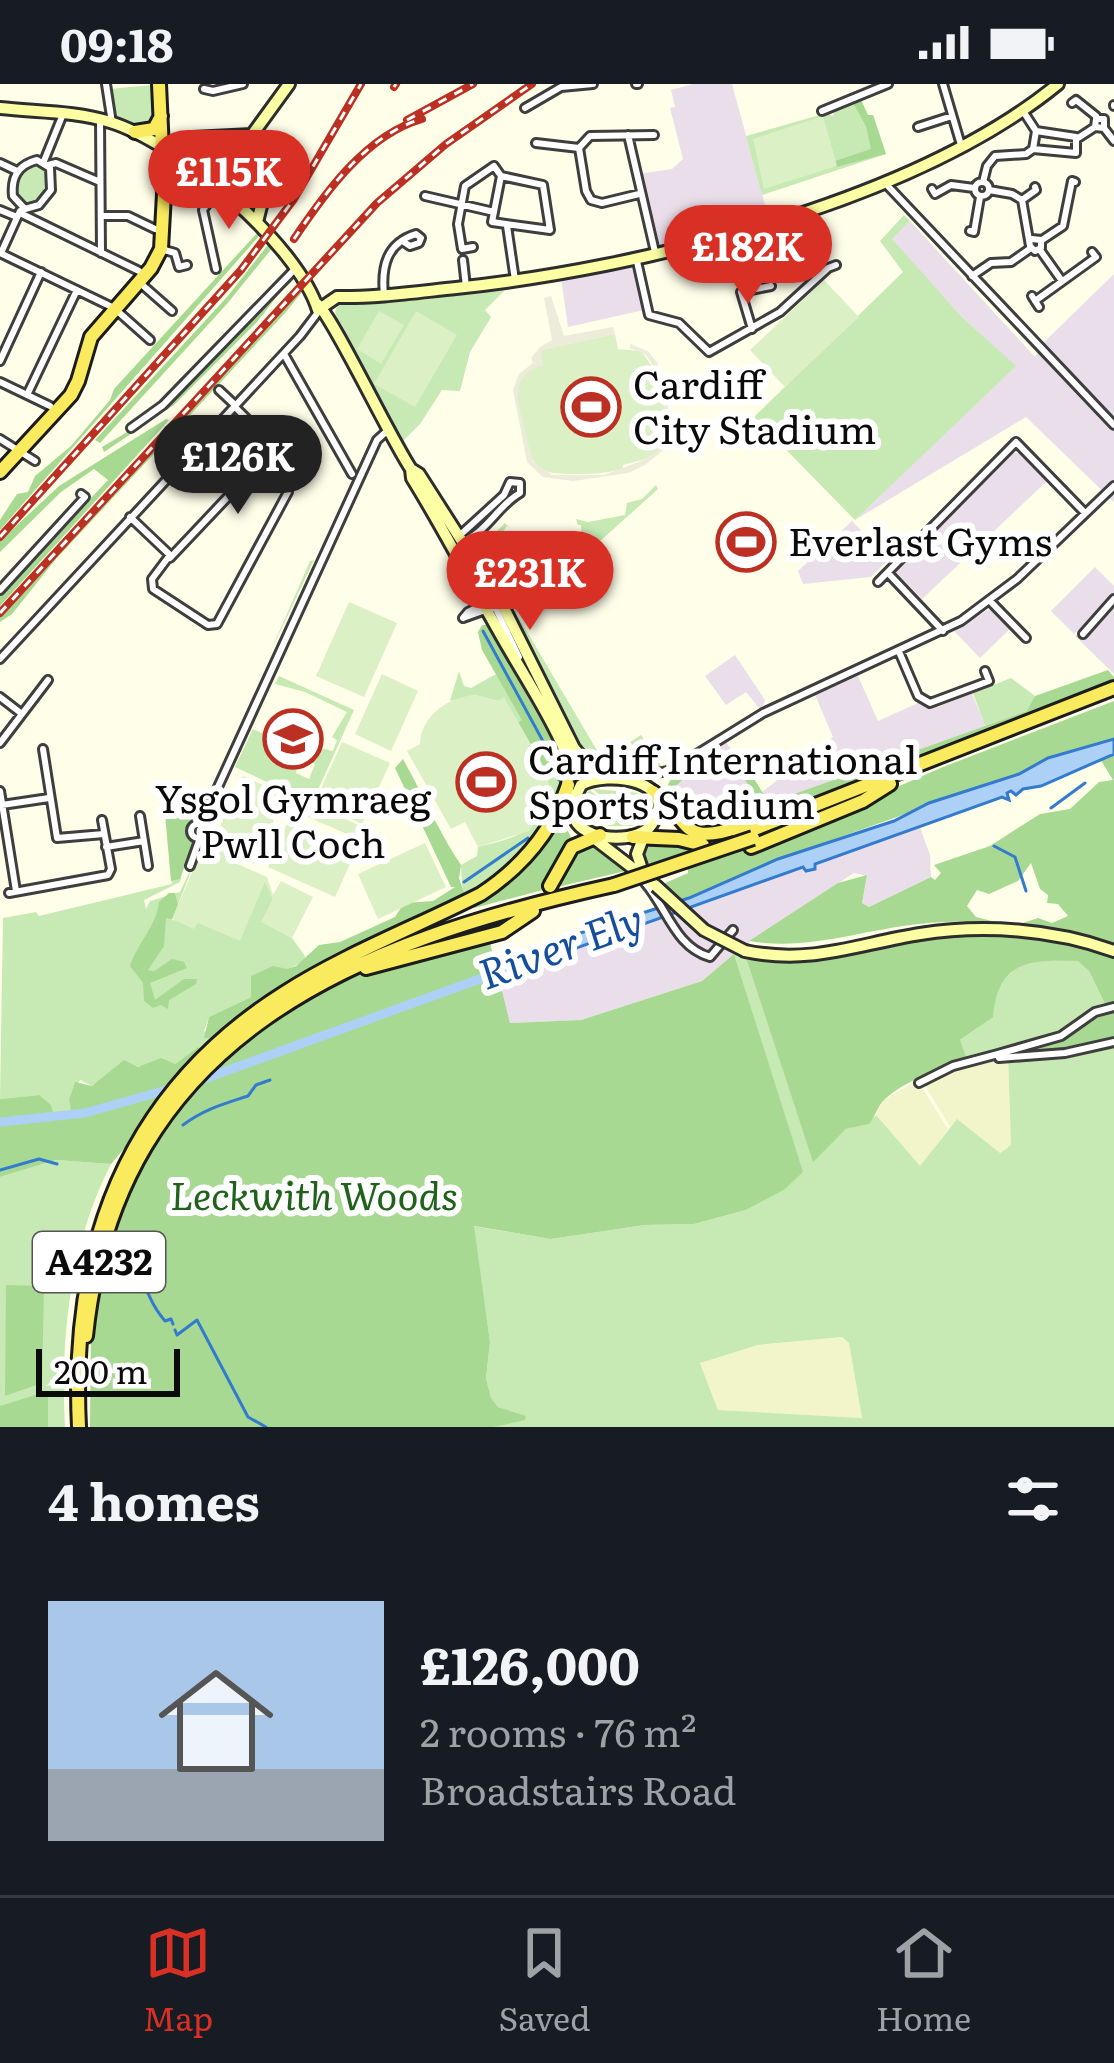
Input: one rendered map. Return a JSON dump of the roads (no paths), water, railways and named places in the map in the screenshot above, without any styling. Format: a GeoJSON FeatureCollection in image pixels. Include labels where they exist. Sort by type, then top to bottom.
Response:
{"type":"FeatureCollection","features":[{"type":"Feature","properties":{"kind":"main road"},"geometry":{"type":"LineString","coordinates":[[0,472],[76,387],[89,340],[161,249],[164,177],[159,84]]}},
{"type":"Feature","properties":{"kind":"main road"},"geometry":{"type":"LineString","coordinates":[[257,222],[262,202],[252,135],[289,84]]}},
{"type":"Feature","properties":{"kind":"main road"},"geometry":{"type":"LineString","coordinates":[[321,310],[333,298],[515,280],[655,252],[752,226],[885,183],[962,149],[1058,84]]}},
{"type":"Feature","properties":{"kind":"main road"},"geometry":{"type":"LineString","coordinates":[[0,109],[106,121],[135,132],[184,164],[279,243],[340,343],[412,478],[484,575],[492,604],[563,746],[577,822],[704,930],[746,952],[810,958],[923,934],[978,931],[1033,932],[1088,941],[1114,951]]}},
{"type":"Feature","properties":{"kind":"main road"},"geometry":{"type":"LineString","coordinates":[[135,132],[154,129],[161,116]]}},
{"type":"Feature","properties":{"kind":"main road"},"geometry":{"type":"LineString","coordinates":[[163,149],[192,138],[252,135]]}},
{"type":"Feature","properties":{"kind":"main road"},"geometry":{"type":"LineString","coordinates":[[164,177],[171,167],[184,164]]}},
{"type":"Feature","properties":{"kind":"main road"},"geometry":{"type":"LineString","coordinates":[[457,538],[463,562],[574,748],[590,767],[613,778]]}},
{"type":"Feature","properties":{"kind":"main road","name":"A4232"},"geometry":{"type":"LineString","coordinates":[[82,1427],[85,1352],[98,1265],[128,1182],[170,1113],[242,1029],[332,976],[399,946],[470,920],[748,840],[1114,693]]}},
{"type":"Feature","properties":{"kind":"main road","name":"A4232"},"geometry":{"type":"LineString","coordinates":[[748,840],[859,788],[1114,693]]}},
{"type":"Feature","properties":{"kind":"main road"},"geometry":{"type":"LineString","coordinates":[[376,946],[508,876],[535,848],[569,796],[588,781],[631,779],[659,792],[688,829],[713,834],[859,788]]}},
{"type":"Feature","properties":{"kind":"main road"},"geometry":{"type":"LineString","coordinates":[[650,880],[637,854],[659,792]]}},
{"type":"Feature","properties":{"kind":"main road"},"geometry":{"type":"LineString","coordinates":[[550,886],[572,847],[592,834],[641,834],[703,845]]}},
{"type":"Feature","properties":{"kind":"main road","name":"A4232"},"geometry":{"type":"LineString","coordinates":[[82,1427],[77,1352],[86,1279],[103,1216],[144,1134],[184,1079],[286,991],[376,946],[464,914],[614,881]]}},
{"type":"Feature","properties":{"kind":"main road"},"geometry":{"type":"LineString","coordinates":[[332,976],[502,932],[533,910]]}},
{"type":"Feature","properties":{"kind":"street"},"geometry":{"type":"LineString","coordinates":[[101,253],[106,84]]}},
{"type":"Feature","properties":{"kind":"street"},"geometry":{"type":"LineString","coordinates":[[204,89],[243,84]]}},
{"type":"Feature","properties":{"kind":"street"},"geometry":{"type":"LineString","coordinates":[[525,108],[561,87],[593,84]]}},
{"type":"Feature","properties":{"kind":"street"},"geometry":{"type":"LineString","coordinates":[[828,111],[870,87],[893,84]]}},
{"type":"Feature","properties":{"kind":"street"},"geometry":{"type":"LineString","coordinates":[[943,84],[962,149]]}},
{"type":"Feature","properties":{"kind":"street"},"geometry":{"type":"LineString","coordinates":[[1072,103],[1076,100],[1114,141]]}},
{"type":"Feature","properties":{"kind":"street"},"geometry":{"type":"LineString","coordinates":[[932,189],[935,194],[951,185],[974,188],[983,182],[986,166],[995,156],[1026,154],[1033,149],[1074,154],[1078,138],[1114,107]]}},
{"type":"Feature","properties":{"kind":"street"},"geometry":{"type":"LineString","coordinates":[[1023,111],[1036,131],[1033,149]]}},
{"type":"Feature","properties":{"kind":"street"},"geometry":{"type":"LineString","coordinates":[[20,213],[46,198],[52,182],[46,163],[63,114]]}},
{"type":"Feature","properties":{"kind":"street"},"geometry":{"type":"LineString","coordinates":[[918,127],[952,116]]}},
{"type":"Feature","properties":{"kind":"street"},"geometry":{"type":"LineString","coordinates":[[1036,131],[1078,138]]}},
{"type":"Feature","properties":{"kind":"street"},"geometry":{"type":"LineString","coordinates":[[628,135],[655,252]]}},
{"type":"Feature","properties":{"kind":"street"},"geometry":{"type":"LineString","coordinates":[[578,148],[590,136],[654,135]]}},
{"type":"Feature","properties":{"kind":"street"},"geometry":{"type":"LineString","coordinates":[[223,136],[224,170]]}},
{"type":"Feature","properties":{"kind":"street"},"geometry":{"type":"LineString","coordinates":[[536,143],[578,148]]}},
{"type":"Feature","properties":{"kind":"street"},"geometry":{"type":"LineString","coordinates":[[578,148],[591,200],[602,203],[639,194]]}},
{"type":"Feature","properties":{"kind":"street"},"geometry":{"type":"LineString","coordinates":[[0,265],[20,213],[12,192],[17,171],[33,161],[56,163],[101,182]]}},
{"type":"Feature","properties":{"kind":"street"},"geometry":{"type":"LineString","coordinates":[[0,163],[17,171]]}},
{"type":"Feature","properties":{"kind":"street"},"geometry":{"type":"LineString","coordinates":[[466,287],[458,224],[467,183],[494,166],[501,176],[543,185],[550,230],[492,222],[501,176]]}},
{"type":"Feature","properties":{"kind":"street"},"geometry":{"type":"LineString","coordinates":[[983,182],[989,190],[1022,200]]}},
{"type":"Feature","properties":{"kind":"street"},"geometry":{"type":"LineString","coordinates":[[885,183],[1114,425]]}},
{"type":"Feature","properties":{"kind":"street"},"geometry":{"type":"LineString","coordinates":[[971,276],[984,265],[1006,264],[1063,226],[1074,186]]}},
{"type":"Feature","properties":{"kind":"street"},"geometry":{"type":"LineString","coordinates":[[970,231],[974,232],[980,196],[974,188]]}},
{"type":"Feature","properties":{"kind":"street"},"geometry":{"type":"LineString","coordinates":[[1022,200],[1035,188]]}},
{"type":"Feature","properties":{"kind":"street"},"geometry":{"type":"LineString","coordinates":[[216,268],[203,210],[217,190]]}},
{"type":"Feature","properties":{"kind":"street"},"geometry":{"type":"LineString","coordinates":[[980,196],[989,190]]}},
{"type":"Feature","properties":{"kind":"street"},"geometry":{"type":"LineString","coordinates":[[424,196],[494,212]]}},
{"type":"Feature","properties":{"kind":"street"},"geometry":{"type":"LineString","coordinates":[[1022,200],[1024,227],[1062,281]]}},
{"type":"Feature","properties":{"kind":"street"},"geometry":{"type":"LineString","coordinates":[[0,210],[20,213],[101,253],[139,276],[172,311]]}},
{"type":"Feature","properties":{"kind":"street"},"geometry":{"type":"LineString","coordinates":[[102,216],[128,216],[155,229]]}},
{"type":"Feature","properties":{"kind":"street"},"geometry":{"type":"LineString","coordinates":[[507,226],[515,280]]}},
{"type":"Feature","properties":{"kind":"street"},"geometry":{"type":"LineString","coordinates":[[944,248],[954,239]]}},
{"type":"Feature","properties":{"kind":"street"},"geometry":{"type":"LineString","coordinates":[[384,295],[385,261],[404,242]]}},
{"type":"Feature","properties":{"kind":"street"},"geometry":{"type":"LineString","coordinates":[[462,256],[473,247]]}},
{"type":"Feature","properties":{"kind":"street"},"geometry":{"type":"LineString","coordinates":[[161,249],[175,253],[180,267]]}},
{"type":"Feature","properties":{"kind":"street"},"geometry":{"type":"LineString","coordinates":[[2,254],[114,308],[150,340]]}},
{"type":"Feature","properties":{"kind":"street"},"geometry":{"type":"LineString","coordinates":[[1035,301],[1096,254]]}},
{"type":"Feature","properties":{"kind":"street"},"geometry":{"type":"LineString","coordinates":[[636,256],[650,315],[679,323],[712,352],[780,313],[836,265]]}},
{"type":"Feature","properties":{"kind":"street"},"geometry":{"type":"LineString","coordinates":[[131,428],[157,411],[296,269]]}},
{"type":"Feature","properties":{"kind":"street"},"geometry":{"type":"LineString","coordinates":[[0,361],[41,272]]}},
{"type":"Feature","properties":{"kind":"street"},"geometry":{"type":"LineString","coordinates":[[752,328],[737,293],[771,286]]}},
{"type":"Feature","properties":{"kind":"street"},"geometry":{"type":"LineString","coordinates":[[27,395],[77,290]]}},
{"type":"Feature","properties":{"kind":"street"},"geometry":{"type":"LineString","coordinates":[[0,659],[321,310]]}},
{"type":"Feature","properties":{"kind":"street"},"geometry":{"type":"LineString","coordinates":[[284,353],[352,473]]}},
{"type":"Feature","properties":{"kind":"street"},"geometry":{"type":"LineString","coordinates":[[0,382],[50,406]]}},
{"type":"Feature","properties":{"kind":"street"},"geometry":{"type":"LineString","coordinates":[[219,390],[276,447],[282,454],[286,500],[214,626],[153,589],[152,579],[276,447]]}},
{"type":"Feature","properties":{"kind":"street"},"geometry":{"type":"LineString","coordinates":[[190,866],[206,831],[201,824],[253,704],[377,440],[387,431]]}},
{"type":"Feature","properties":{"kind":"street"},"geometry":{"type":"LineString","coordinates":[[0,439],[35,461]]}},
{"type":"Feature","properties":{"kind":"street"},"geometry":{"type":"LineString","coordinates":[[878,582],[1016,442],[1085,513]]}},
{"type":"Feature","properties":{"kind":"street"},"geometry":{"type":"LineString","coordinates":[[631,779],[671,770],[763,712],[943,632],[990,601],[1112,491]]}},
{"type":"Feature","properties":{"kind":"street"},"geometry":{"type":"LineString","coordinates":[[457,538],[510,493]]}},
{"type":"Feature","properties":{"kind":"street"},"geometry":{"type":"LineString","coordinates":[[0,590],[85,497],[81,494]]}},
{"type":"Feature","properties":{"kind":"street"},"geometry":{"type":"LineString","coordinates":[[130,517],[170,558]]}},
{"type":"Feature","properties":{"kind":"street"},"geometry":{"type":"LineString","coordinates":[[492,604],[583,558]]}},
{"type":"Feature","properties":{"kind":"street"},"geometry":{"type":"LineString","coordinates":[[887,572],[943,632]]}},
{"type":"Feature","properties":{"kind":"street"},"geometry":{"type":"LineString","coordinates":[[1083,634],[1114,599]]}},
{"type":"Feature","properties":{"kind":"street"},"geometry":{"type":"LineString","coordinates":[[990,601],[1026,638]]}},
{"type":"Feature","properties":{"kind":"street"},"geometry":{"type":"LineString","coordinates":[[899,652],[918,696],[926,702],[938,702],[989,681],[986,671]]}},
{"type":"Feature","properties":{"kind":"street"},"geometry":{"type":"LineString","coordinates":[[0,743],[47,686]]}},
{"type":"Feature","properties":{"kind":"street"},"geometry":{"type":"LineString","coordinates":[[0,697],[22,714]]}},
{"type":"Feature","properties":{"kind":"street"},"geometry":{"type":"LineString","coordinates":[[43,749],[57,838],[104,834]]}},
{"type":"Feature","properties":{"kind":"street"},"geometry":{"type":"LineString","coordinates":[[659,792],[671,770]]}},
{"type":"Feature","properties":{"kind":"street"},"geometry":{"type":"LineString","coordinates":[[0,791],[12,892],[108,875],[111,869],[102,820]]}},
{"type":"Feature","properties":{"kind":"street"},"geometry":{"type":"LineString","coordinates":[[2,805],[50,797]]}},
{"type":"Feature","properties":{"kind":"street"},"geometry":{"type":"LineString","coordinates":[[140,816],[148,866]]}},
{"type":"Feature","properties":{"kind":"street"},"geometry":{"type":"LineString","coordinates":[[106,847],[144,841]]}},
{"type":"Feature","properties":{"kind":"street"},"geometry":{"type":"LineString","coordinates":[[650,880],[645,883],[661,901],[675,931],[700,954],[710,957],[733,930]]}},
{"type":"Feature","properties":{"kind":"street"},"geometry":{"type":"LineString","coordinates":[[919,1083],[949,1067],[1061,1036],[1102,1008],[1114,1006]]}},
{"type":"Feature","properties":{"kind":"street"},"geometry":{"type":"LineString","coordinates":[[998,1054],[999,1058],[1065,1053],[1114,1042]]}},
{"type":"Feature","properties":{"kind":"water"},"geometry":{"type":"Polygon","coordinates":[[[1114,739],[1114,754],[1016,795],[1011,791],[1009,800],[1002,797],[815,864],[815,869],[803,867],[501,975],[497,966],[689,898],[778,859],[894,821],[929,803],[1019,774],[1048,758],[1114,739]]]}},
{"type":"Feature","properties":{"kind":"waterway"},"geometry":{"type":"LineString","coordinates":[[483,631],[557,767],[559,780]]}},
{"type":"Feature","properties":{"kind":"waterway"},"geometry":{"type":"LineString","coordinates":[[1051,808],[1085,783]]}},
{"type":"Feature","properties":{"kind":"waterway"},"geometry":{"type":"LineString","coordinates":[[464,882],[528,838]]}},
{"type":"Feature","properties":{"kind":"waterway"},"geometry":{"type":"LineString","coordinates":[[994,846],[1015,857],[1026,891]]}},
{"type":"Feature","properties":{"kind":"waterway","name":"River Ely"},"geometry":{"type":"LineString","coordinates":[[193,1083],[510,968]]}},
{"type":"Feature","properties":{"kind":"waterway"},"geometry":{"type":"LineString","coordinates":[[183,1125],[248,1096],[256,1085],[270,1080]]}},
{"type":"Feature","properties":{"kind":"waterway","name":"River Ely"},"geometry":{"type":"LineString","coordinates":[[0,1122],[85,1113],[177,1087]]}},
{"type":"Feature","properties":{"kind":"waterway"},"geometry":{"type":"LineString","coordinates":[[0,1170],[39,1159],[57,1164]]}},
{"type":"Feature","properties":{"kind":"waterway"},"geometry":{"type":"LineString","coordinates":[[112,1275],[144,1288],[165,1321],[171,1319],[173,1324]]}},
{"type":"Feature","properties":{"kind":"waterway"},"geometry":{"type":"LineString","coordinates":[[175,1330],[177,1335],[197,1320],[248,1417],[266,1427]]}},
{"type":"Feature","properties":{"kind":"railway"},"geometry":{"type":"LineString","coordinates":[[0,537],[241,270],[294,199],[361,84]]}},
{"type":"Feature","properties":{"kind":"railway"},"geometry":{"type":"LineString","coordinates":[[407,120],[473,84]]}},
{"type":"Feature","properties":{"kind":"railway"},"geometry":{"type":"LineString","coordinates":[[0,613],[377,203],[446,144],[532,84]]}},
{"type":"Feature","properties":{"kind":"railway"},"geometry":{"type":"LineString","coordinates":[[294,239],[333,185],[365,152],[422,119]]}},
{"type":"Feature","properties":{"kind":"place","name":"Cardiff City Stadium"},"geometry":{"type":"Point","coordinates":[591,407]}},
{"type":"Feature","properties":{"kind":"place","name":"Everlast Gyms"},"geometry":{"type":"Point","coordinates":[746,542]}},
{"type":"Feature","properties":{"kind":"place","name":"Ysgol Gymraeg Pwll Coch"},"geometry":{"type":"Point","coordinates":[293,739]}},
{"type":"Feature","properties":{"kind":"place","name":"Cardiff International Sports Stadium"},"geometry":{"type":"Point","coordinates":[486,782]}},
{"type":"Feature","properties":{"kind":"park label","name":"Leckwith Woods"},"geometry":{"type":"Point","coordinates":[314,1196]}}]}
